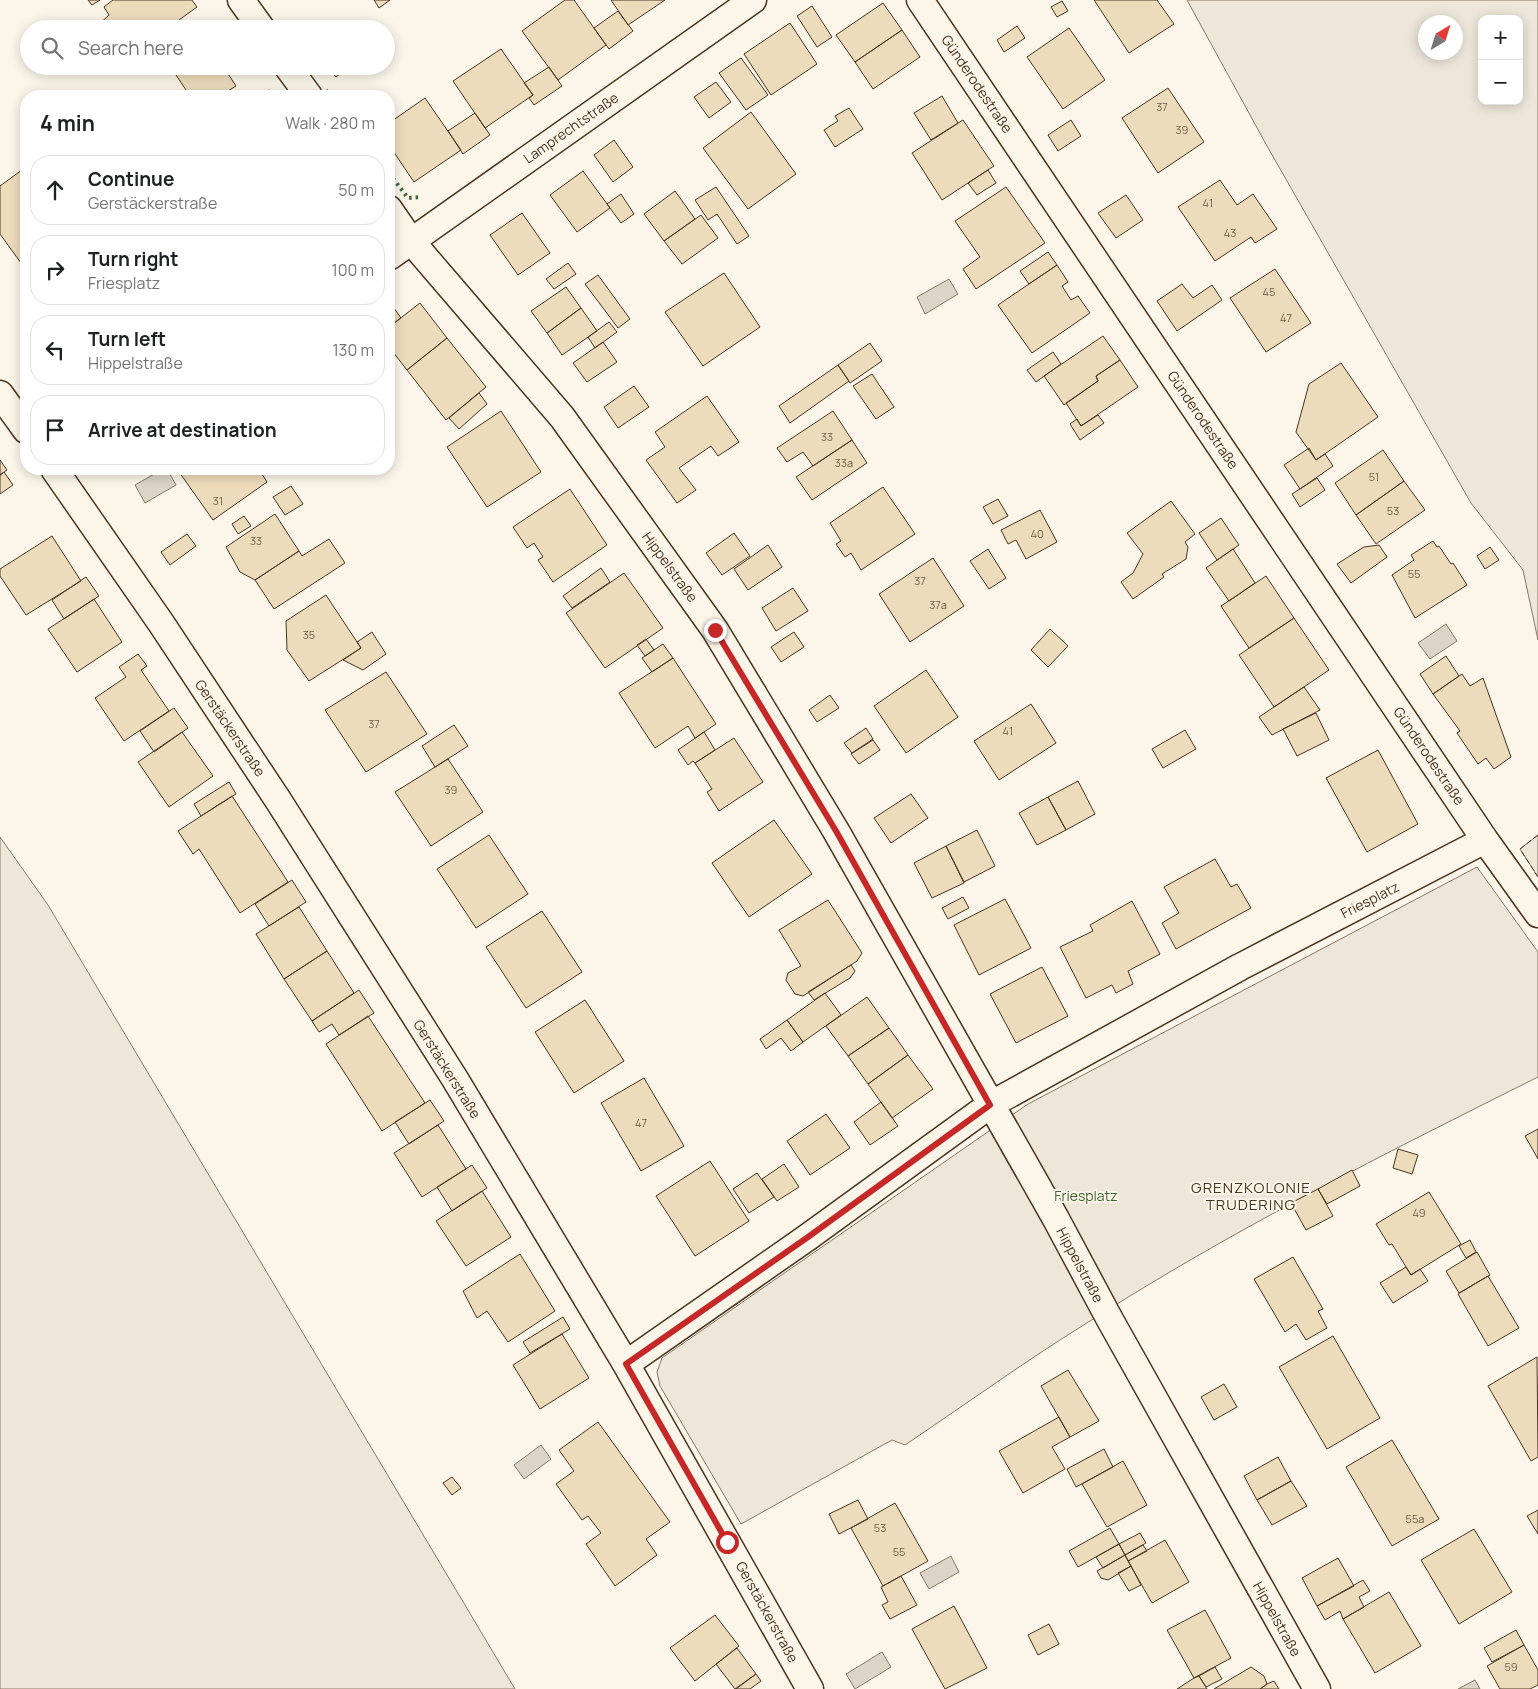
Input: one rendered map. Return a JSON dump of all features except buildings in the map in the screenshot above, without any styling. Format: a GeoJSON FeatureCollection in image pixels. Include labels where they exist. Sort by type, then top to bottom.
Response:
{"type":"FeatureCollection","features":[{"type":"Feature","properties":{"kind":"street"},"geometry":{"type":"LineString","coordinates":[[241,0],[255,20]]}},
{"type":"Feature","properties":{"kind":"street","name":"Lamprechtstraße"},"geometry":{"type":"LineString","coordinates":[[395,253],[753,0]]}},
{"type":"Feature","properties":{"kind":"street","name":"Günderodestraße"},"geometry":{"type":"LineString","coordinates":[[920,0],[1485,840],[1538,914]]}},
{"type":"Feature","properties":{"kind":"street"},"geometry":{"type":"LineString","coordinates":[[294,75],[305,90]]}},
{"type":"Feature","properties":{"kind":"street","name":"Hippelstraße"},"geometry":{"type":"LineString","coordinates":[[395,218],[411,241],[562,417],[715,630],[836,831],[1056,1219],[1108,1318],[1317,1689]]}},
{"type":"Feature","properties":{"kind":"street"},"geometry":{"type":"LineString","coordinates":[[0,394],[20,422]]}},
{"type":"Feature","properties":{"kind":"street","name":"Gerstäckerstraße"},"geometry":{"type":"LineString","coordinates":[[67,475],[278,800],[454,1079],[626,1364],[810,1689]]}},
{"type":"Feature","properties":{"kind":"street","name":"Friesplatz"},"geometry":{"type":"LineString","coordinates":[[626,1364],[800,1243],[990,1105],[1240,967],[1485,840]]}},
{"type":"Feature","properties":{"kind":"green space"},"geometry":{"type":"Polygon","coordinates":[[[1187,0],[1538,0],[1538,640],[1523,570],[1471,503],[1267,146],[1187,0]]]}},
{"type":"Feature","properties":{"kind":"green space"},"geometry":{"type":"Polygon","coordinates":[[[1538,835],[1538,877],[1520,849],[1538,835]]]}},
{"type":"Feature","properties":{"kind":"green space"},"geometry":{"type":"Polygon","coordinates":[[[0,837],[48,905],[515,1689],[0,1689],[0,837]]]}},
{"type":"Feature","properties":{"kind":"green space","name":"Friesplatz"},"geometry":{"type":"Polygon","coordinates":[[[1477,867],[1538,952],[1538,1077],[1367,1163],[1199,1255],[1066,1336],[905,1445],[892,1440],[741,1524],[660,1386],[657,1372],[662,1358],[1028,1104],[1477,867]]]}},
{"type":"Feature","properties":{"kind":"shaded area"},"geometry":{"type":"Polygon","coordinates":[[[949,279],[958,294],[925,314],[917,297],[949,279]]]}},
{"type":"Feature","properties":{"kind":"shaded area"},"geometry":{"type":"Polygon","coordinates":[[[152,475],[170,475],[176,485],[145,503],[135,485],[152,475]]]}},
{"type":"Feature","properties":{"kind":"shaded area"},"geometry":{"type":"Polygon","coordinates":[[[1446,624],[1457,641],[1430,659],[1418,643],[1446,624]]]}},
{"type":"Feature","properties":{"kind":"shaded area"},"geometry":{"type":"Polygon","coordinates":[[[541,1445],[551,1459],[524,1479],[514,1465],[541,1445]]]}},
{"type":"Feature","properties":{"kind":"shaded area"},"geometry":{"type":"Polygon","coordinates":[[[951,1556],[959,1572],[929,1589],[920,1573],[951,1556]]]}},
{"type":"Feature","properties":{"kind":"shaded area"},"geometry":{"type":"Polygon","coordinates":[[[882,1652],[891,1667],[855,1689],[846,1674],[882,1652]]]}},
{"type":"Feature","properties":{"kind":"shaded area"},"geometry":{"type":"Polygon","coordinates":[[[1475,1680],[1480,1689],[1458,1689],[1475,1680]]]}},
{"type":"Feature","properties":{"kind":"hedge"},"geometry":{"type":"LineString","coordinates":[[395,181],[408,198],[422,197]]}},
{"type":"Feature","properties":{"kind":"fence"},"geometry":{"type":"LineString","coordinates":[[1538,835],[1520,849],[1538,877]]}},
{"type":"Feature","properties":{"kind":"district","name":"GRENZKOLONIE TRUDERING"},"geometry":{"type":"Point","coordinates":[1251,1196]}},
{"type":"Feature","properties":{"kind":"route"},"geometry":{"type":"LineString","coordinates":[[715,630],[836,831],[990,1105],[808,1237],[626,1364],[727,1542]]}}]}
